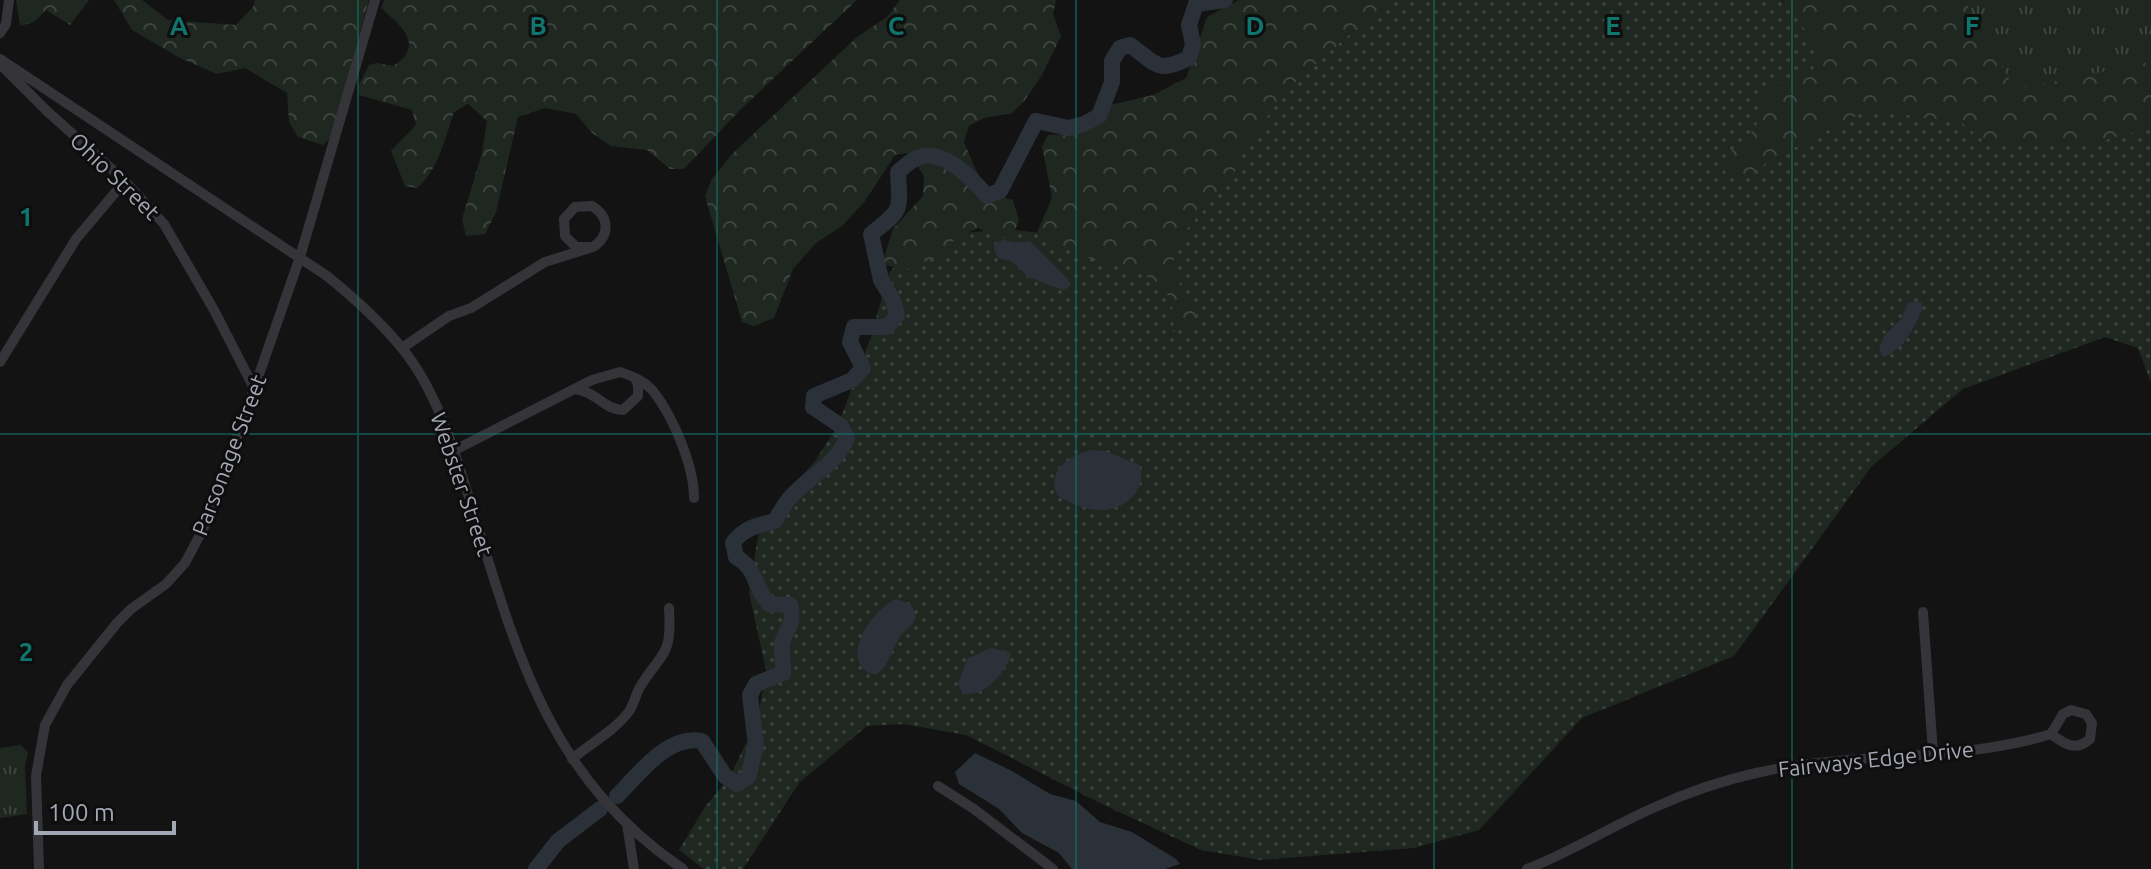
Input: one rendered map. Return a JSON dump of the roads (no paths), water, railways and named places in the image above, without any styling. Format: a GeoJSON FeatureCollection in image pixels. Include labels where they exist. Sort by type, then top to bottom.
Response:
{"type":"FeatureCollection","features":[{"type":"Feature","properties":{"kind":"street"},"geometry":{"type":"LineString","coordinates":[[0,33],[6,24],[9,0]]}},
{"type":"Feature","properties":{"kind":"street","name":"Parsonage Street"},"geometry":{"type":"LineString","coordinates":[[39,869],[37,761],[42,735],[52,709],[76,673],[123,616],[166,584],[185,563],[209,518],[300,257],[375,0]]}},
{"type":"Feature","properties":{"kind":"street","name":"Webster Street"},"geometry":{"type":"LineString","coordinates":[[0,62],[300,257],[353,297],[402,348],[435,406],[453,451],[522,664],[547,719],[600,795],[653,848],[683,869]]}},
{"type":"Feature","properties":{"kind":"street","name":"Ohio Street"},"geometry":{"type":"LineString","coordinates":[[0,62],[48,112],[125,181],[164,224],[255,390]]}},
{"type":"Feature","properties":{"kind":"street"},"geometry":{"type":"LineString","coordinates":[[0,362],[76,239],[125,181]]}},
{"type":"Feature","properties":{"kind":"street"},"geometry":{"type":"LineString","coordinates":[[402,348],[449,316],[471,308],[545,262],[593,247],[605,235],[605,218],[592,206],[575,207],[564,219],[565,236],[576,247],[593,247]]}},
{"type":"Feature","properties":{"kind":"street"},"geometry":{"type":"LineString","coordinates":[[453,451],[613,372],[635,378],[652,390],[689,463],[694,498]]}},
{"type":"Feature","properties":{"kind":"street"},"geometry":{"type":"LineString","coordinates":[[574,389],[593,394],[611,408],[623,410],[638,396],[635,378]]}},
{"type":"Feature","properties":{"kind":"street"},"geometry":{"type":"LineString","coordinates":[[572,759],[615,726],[630,710],[670,641],[669,608]]}},
{"type":"Feature","properties":{"kind":"street"},"geometry":{"type":"LineString","coordinates":[[1923,612],[1933,752]]}},
{"type":"Feature","properties":{"kind":"street","name":"Fairways Edge Drive"},"geometry":{"type":"LineString","coordinates":[[1527,869],[1568,853],[1651,809],[1724,781],[1810,763],[1933,752],[2051,734]]}},
{"type":"Feature","properties":{"kind":"street"},"geometry":{"type":"LineString","coordinates":[[938,786],[974,809],[1053,869]]}},
{"type":"Feature","properties":{"kind":"street"},"geometry":{"type":"LineString","coordinates":[[627,824],[634,869]]}},
{"type":"Feature","properties":{"kind":"waterway"},"geometry":{"type":"LineString","coordinates":[[617,796],[655,758],[689,740],[702,741],[725,776],[737,784],[748,777],[756,745],[750,695],[756,684],[783,673],[782,645],[791,623],[791,613],[790,605],[769,604],[748,567],[736,557],[733,543],[746,531],[775,521],[789,499],[829,464],[847,438],[841,426],[813,407],[814,396],[852,380],[863,368],[850,342],[854,327],[887,327],[897,315],[893,300],[881,280],[871,234],[897,209],[898,172],[913,160],[934,156],[954,165],[987,196],[1000,191],[1036,121],[1069,128],[1099,116],[1112,82],[1112,61],[1120,48],[1130,45],[1152,62],[1163,66],[1189,58],[1193,44],[1189,25],[1196,4],[1225,0]]}},
{"type":"Feature","properties":{"kind":"waterway"},"geometry":{"type":"LineString","coordinates":[[536,869],[558,841],[600,809]]}}]}
